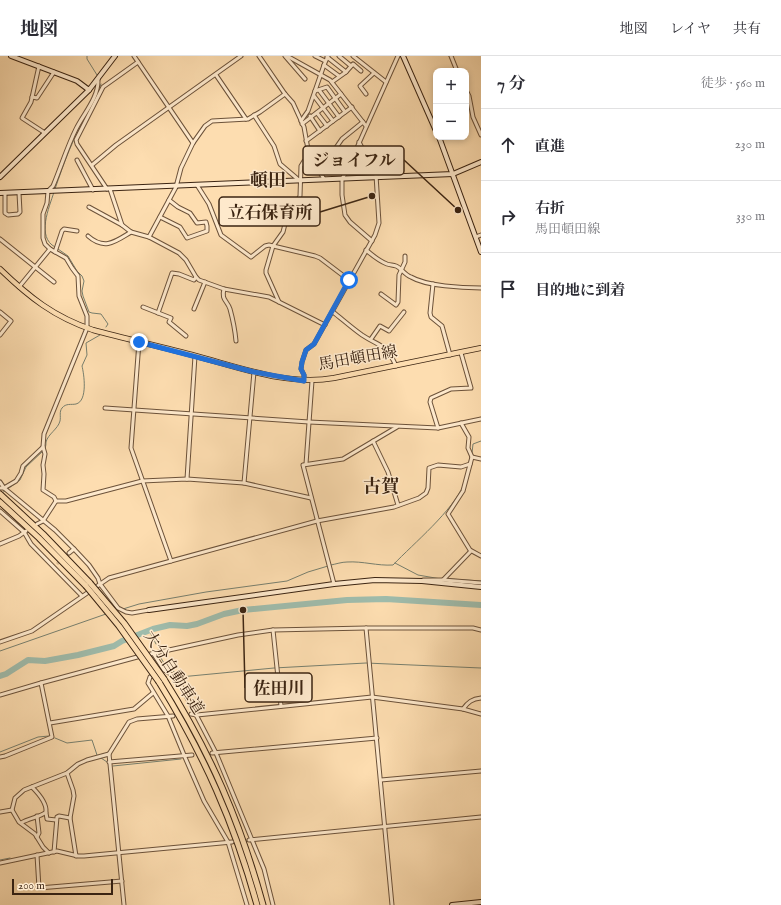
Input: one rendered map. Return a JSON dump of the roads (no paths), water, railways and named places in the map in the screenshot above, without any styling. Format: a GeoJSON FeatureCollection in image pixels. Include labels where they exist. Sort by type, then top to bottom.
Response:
{"type":"FeatureCollection","features":[{"type":"Feature","properties":{"kind":"highway","name":"大分自動車道"},"geometry":{"type":"LineString","coordinates":[[3,490],[88,584],[162,680],[195,730],[228,801],[243,838],[263,905]]}},
{"type":"Feature","properties":{"kind":"highway","name":"大分自動車道"},"geometry":{"type":"LineString","coordinates":[[0,502],[88,584]]}},
{"type":"Feature","properties":{"kind":"highway","name":"大分自動車道"},"geometry":{"type":"LineString","coordinates":[[162,680],[207,767],[223,803],[242,853],[257,905]]}},
{"type":"Feature","properties":{"kind":"main road","name":"馬田頓田線"},"geometry":{"type":"LineString","coordinates":[[0,269],[43,307],[73,323],[254,372],[304,381],[334,378],[481,348]]}},
{"type":"Feature","properties":{"kind":"street"},"geometry":{"type":"LineString","coordinates":[[12,56],[77,80],[88,90]]}},
{"type":"Feature","properties":{"kind":"street"},"geometry":{"type":"LineString","coordinates":[[0,177],[88,90],[114,56]]}},
{"type":"Feature","properties":{"kind":"street"},"geometry":{"type":"LineString","coordinates":[[134,56],[193,143]]}},
{"type":"Feature","properties":{"kind":"street"},"geometry":{"type":"LineString","coordinates":[[92,165],[116,145],[241,56]]}},
{"type":"Feature","properties":{"kind":"street"},"geometry":{"type":"LineString","coordinates":[[259,56],[285,94],[293,103],[302,123],[309,155],[324,179]]}},
{"type":"Feature","properties":{"kind":"street"},"geometry":{"type":"LineString","coordinates":[[286,56],[332,82],[366,126]]}},
{"type":"Feature","properties":{"kind":"street"},"geometry":{"type":"LineString","coordinates":[[286,56],[305,79]]}},
{"type":"Feature","properties":{"kind":"street"},"geometry":{"type":"LineString","coordinates":[[315,56],[325,59],[346,72]]}},
{"type":"Feature","properties":{"kind":"street"},"geometry":{"type":"LineString","coordinates":[[339,56],[361,72]]}},
{"type":"Feature","properties":{"kind":"street"},"geometry":{"type":"LineString","coordinates":[[353,56],[386,82]]}},
{"type":"Feature","properties":{"kind":"street"},"geometry":{"type":"LineString","coordinates":[[372,241],[350,222],[345,215],[342,195],[342,179],[398,56]]}},
{"type":"Feature","properties":{"kind":"street"},"geometry":{"type":"LineString","coordinates":[[403,56],[433,124]]}},
{"type":"Feature","properties":{"kind":"street"},"geometry":{"type":"LineString","coordinates":[[451,56],[456,68]]}},
{"type":"Feature","properties":{"kind":"street"},"geometry":{"type":"LineString","coordinates":[[302,123],[314,96],[325,59]]}},
{"type":"Feature","properties":{"kind":"street"},"geometry":{"type":"LineString","coordinates":[[325,59],[339,76]]}},
{"type":"Feature","properties":{"kind":"street"},"geometry":{"type":"LineString","coordinates":[[122,225],[109,189],[77,144],[77,137],[103,87],[138,62]]}},
{"type":"Feature","properties":{"kind":"street"},"geometry":{"type":"LineString","coordinates":[[39,66],[32,97],[22,118],[45,133]]}},
{"type":"Feature","properties":{"kind":"street"},"geometry":{"type":"LineString","coordinates":[[332,82],[352,66]]}},
{"type":"Feature","properties":{"kind":"street"},"geometry":{"type":"LineString","coordinates":[[32,97],[37,98],[54,72]]}},
{"type":"Feature","properties":{"kind":"street"},"geometry":{"type":"LineString","coordinates":[[366,94],[360,86],[374,73]]}},
{"type":"Feature","properties":{"kind":"street"},"geometry":{"type":"LineString","coordinates":[[216,75],[246,119]]}},
{"type":"Feature","properties":{"kind":"street"},"geometry":{"type":"LineString","coordinates":[[50,249],[44,241],[42,229],[43,214],[50,191],[76,130],[96,91],[98,78]]}},
{"type":"Feature","properties":{"kind":"street"},"geometry":{"type":"LineString","coordinates":[[315,91],[327,87],[345,112]]}},
{"type":"Feature","properties":{"kind":"street"},"geometry":{"type":"LineString","coordinates":[[319,90],[339,117]]}},
{"type":"Feature","properties":{"kind":"street"},"geometry":{"type":"LineString","coordinates":[[149,237],[176,187],[181,168],[193,143],[208,122],[246,119],[285,94]]}},
{"type":"Feature","properties":{"kind":"street"},"geometry":{"type":"LineString","coordinates":[[302,123],[341,94]]}},
{"type":"Feature","properties":{"kind":"street"},"geometry":{"type":"LineString","coordinates":[[314,96],[333,121]]}},
{"type":"Feature","properties":{"kind":"street"},"geometry":{"type":"LineString","coordinates":[[469,96],[473,116],[481,135]]}},
{"type":"Feature","properties":{"kind":"street"},"geometry":{"type":"LineString","coordinates":[[306,141],[352,107]]}},
{"type":"Feature","properties":{"kind":"street"},"geometry":{"type":"LineString","coordinates":[[307,112],[320,131]]}},
{"type":"Feature","properties":{"kind":"street"},"geometry":{"type":"LineString","coordinates":[[317,112],[327,126]]}},
{"type":"Feature","properties":{"kind":"street"},"geometry":{"type":"LineString","coordinates":[[254,115],[274,146],[280,164],[300,181]]}},
{"type":"Feature","properties":{"kind":"street"},"geometry":{"type":"LineString","coordinates":[[316,166],[333,152],[342,139],[363,122]]}},
{"type":"Feature","properties":{"kind":"street"},"geometry":{"type":"LineString","coordinates":[[440,140],[454,174],[481,252]]}},
{"type":"Feature","properties":{"kind":"street"},"geometry":{"type":"LineString","coordinates":[[304,381],[304,375],[301,369],[306,350],[314,344],[333,312],[349,280],[376,235],[379,223],[376,176],[359,142]]}},
{"type":"Feature","properties":{"kind":"street"},"geometry":{"type":"LineString","coordinates":[[279,302],[266,273],[273,246],[283,232],[286,220],[300,196],[301,166],[304,161],[308,159],[309,155]]}},
{"type":"Feature","properties":{"kind":"street"},"geometry":{"type":"LineString","coordinates":[[77,160],[93,190]]}},
{"type":"Feature","properties":{"kind":"street"},"geometry":{"type":"LineString","coordinates":[[0,193],[176,187],[454,174],[481,162]]}},
{"type":"Feature","properties":{"kind":"street"},"geometry":{"type":"LineString","coordinates":[[197,186],[209,204],[221,235],[251,257],[265,246],[273,246],[320,258],[349,280]]}},
{"type":"Feature","properties":{"kind":"street"},"geometry":{"type":"LineString","coordinates":[[5,194],[5,213],[8,215],[18,214],[20,212],[19,193]]}},
{"type":"Feature","properties":{"kind":"street"},"geometry":{"type":"LineString","coordinates":[[169,200],[178,207],[190,212],[197,223],[205,222],[207,225]]}},
{"type":"Feature","properties":{"kind":"street"},"geometry":{"type":"LineString","coordinates":[[89,207],[132,232],[149,237],[183,256],[196,277],[205,282],[224,289],[259,295],[279,302],[324,325]]}},
{"type":"Feature","properties":{"kind":"street"},"geometry":{"type":"LineString","coordinates":[[160,217],[180,227],[187,238],[206,232],[207,225]]}},
{"type":"Feature","properties":{"kind":"street"},"geometry":{"type":"LineString","coordinates":[[207,225],[216,222]]}},
{"type":"Feature","properties":{"kind":"street"},"geometry":{"type":"LineString","coordinates":[[56,249],[62,231],[76,231]]}},
{"type":"Feature","properties":{"kind":"street"},"geometry":{"type":"LineString","coordinates":[[88,236],[95,241],[108,244],[113,243],[132,232]]}},
{"type":"Feature","properties":{"kind":"street"},"geometry":{"type":"LineString","coordinates":[[476,237],[481,235]]}},
{"type":"Feature","properties":{"kind":"street"},"geometry":{"type":"LineString","coordinates":[[0,239],[54,282]]}},
{"type":"Feature","properties":{"kind":"street"},"geometry":{"type":"LineString","coordinates":[[50,249],[56,249],[66,258],[78,276],[79,296],[87,316],[87,328],[44,434],[45,459],[43,465],[44,474],[42,488],[54,497],[56,501]]}},
{"type":"Feature","properties":{"kind":"street"},"geometry":{"type":"LineString","coordinates":[[19,287],[50,249]]}},
{"type":"Feature","properties":{"kind":"street"},"geometry":{"type":"LineString","coordinates":[[366,250],[377,259],[388,265],[397,266],[414,279],[433,284],[481,288]]}},
{"type":"Feature","properties":{"kind":"street"},"geometry":{"type":"LineString","coordinates":[[380,294],[396,305],[398,302],[399,274],[405,262],[405,256]]}},
{"type":"Feature","properties":{"kind":"street"},"geometry":{"type":"LineString","coordinates":[[158,313],[172,273],[194,280],[196,277]]}},
{"type":"Feature","properties":{"kind":"street"},"geometry":{"type":"LineString","coordinates":[[194,309],[205,282]]}},
{"type":"Feature","properties":{"kind":"street"},"geometry":{"type":"LineString","coordinates":[[433,284],[430,313],[431,316],[442,326],[450,355]]}},
{"type":"Feature","properties":{"kind":"street"},"geometry":{"type":"LineString","coordinates":[[224,289],[222,295],[229,307],[235,326],[236,341]]}},
{"type":"Feature","properties":{"kind":"street"},"geometry":{"type":"LineString","coordinates":[[144,307],[171,318],[169,322],[186,336]]}},
{"type":"Feature","properties":{"kind":"street"},"geometry":{"type":"LineString","coordinates":[[0,312],[10,320],[0,335]]}},
{"type":"Feature","properties":{"kind":"street"},"geometry":{"type":"LineString","coordinates":[[333,312],[364,336],[385,348],[392,356],[396,366]]}},
{"type":"Feature","properties":{"kind":"street"},"geometry":{"type":"LineString","coordinates":[[371,339],[380,326],[389,331],[404,312]]}},
{"type":"Feature","properties":{"kind":"street"},"geometry":{"type":"LineString","coordinates":[[139,342],[131,448],[171,562]]}},
{"type":"Feature","properties":{"kind":"street"},"geometry":{"type":"LineString","coordinates":[[438,428],[430,402],[431,398],[451,389],[471,388],[462,352]]}},
{"type":"Feature","properties":{"kind":"street"},"geometry":{"type":"LineString","coordinates":[[187,479],[195,356]]}},
{"type":"Feature","properties":{"kind":"street"},"geometry":{"type":"LineString","coordinates":[[244,483],[254,372]]}},
{"type":"Feature","properties":{"kind":"street"},"geometry":{"type":"LineString","coordinates":[[306,464],[312,381]]}},
{"type":"Feature","properties":{"kind":"street"},"geometry":{"type":"LineString","coordinates":[[105,408],[397,427],[438,428],[481,419]]}},
{"type":"Feature","properties":{"kind":"street"},"geometry":{"type":"LineString","coordinates":[[461,423],[469,437],[468,448],[472,457],[463,491],[448,514],[472,551],[481,556]]}},
{"type":"Feature","properties":{"kind":"street"},"geometry":{"type":"LineString","coordinates":[[334,584],[303,464],[344,459],[397,427]]}},
{"type":"Feature","properties":{"kind":"street"},"geometry":{"type":"LineString","coordinates":[[372,441],[388,472],[398,505]]}},
{"type":"Feature","properties":{"kind":"street"},"geometry":{"type":"LineString","coordinates":[[3,490],[16,481],[23,466],[44,448]]}},
{"type":"Feature","properties":{"kind":"street"},"geometry":{"type":"LineString","coordinates":[[472,457],[481,459]]}},
{"type":"Feature","properties":{"kind":"street"},"geometry":{"type":"LineString","coordinates":[[0,642],[32,631],[109,578],[317,521],[398,505],[419,498],[426,493],[428,488],[429,468],[438,465],[461,467],[470,464]]}},
{"type":"Feature","properties":{"kind":"street"},"geometry":{"type":"LineString","coordinates":[[56,501],[71,501],[142,481],[187,479],[244,483],[311,498]]}},
{"type":"Feature","properties":{"kind":"street"},"geometry":{"type":"LineString","coordinates":[[0,482],[3,490],[56,530],[89,566],[118,608],[126,612],[132,613],[334,584],[375,580],[419,581],[481,587]]}},
{"type":"Feature","properties":{"kind":"street"},"geometry":{"type":"LineString","coordinates":[[37,524],[43,521],[56,501]]}},
{"type":"Feature","properties":{"kind":"street"},"geometry":{"type":"LineString","coordinates":[[0,511],[25,531],[31,544],[56,566],[82,596]]}},
{"type":"Feature","properties":{"kind":"street"},"geometry":{"type":"LineString","coordinates":[[0,544],[19,536],[25,531]]}},
{"type":"Feature","properties":{"kind":"street"},"geometry":{"type":"LineString","coordinates":[[69,553],[74,549]]}},
{"type":"Feature","properties":{"kind":"street"},"geometry":{"type":"LineString","coordinates":[[444,579],[472,551]]}},
{"type":"Feature","properties":{"kind":"street"},"geometry":{"type":"LineString","coordinates":[[419,581],[426,579],[444,579],[481,583]]}},
{"type":"Feature","properties":{"kind":"street"},"geometry":{"type":"LineString","coordinates":[[366,628],[392,905]]}},
{"type":"Feature","properties":{"kind":"street"},"geometry":{"type":"LineString","coordinates":[[0,695],[153,653],[238,635],[274,630],[473,628],[481,630]]}},
{"type":"Feature","properties":{"kind":"street"},"geometry":{"type":"LineString","coordinates":[[274,630],[281,706]]}},
{"type":"Feature","properties":{"kind":"street"},"geometry":{"type":"LineString","coordinates":[[153,653],[164,670],[177,680],[216,753],[264,869],[273,905]]}},
{"type":"Feature","properties":{"kind":"street"},"geometry":{"type":"LineString","coordinates":[[164,670],[150,677],[148,683],[168,716],[204,801],[230,842],[246,905]]}},
{"type":"Feature","properties":{"kind":"street"},"geometry":{"type":"LineString","coordinates":[[0,757],[52,737],[41,683]]}},
{"type":"Feature","properties":{"kind":"street"},"geometry":{"type":"LineString","coordinates":[[50,723],[134,709],[153,693]]}},
{"type":"Feature","properties":{"kind":"street"},"geometry":{"type":"LineString","coordinates":[[191,714],[197,715],[372,697],[462,709],[481,714]]}},
{"type":"Feature","properties":{"kind":"street"},"geometry":{"type":"LineString","coordinates":[[462,709],[471,700],[481,698]]}},
{"type":"Feature","properties":{"kind":"street"},"geometry":{"type":"LineString","coordinates":[[124,905],[108,754],[129,722],[136,719],[173,716]]}},
{"type":"Feature","properties":{"kind":"street"},"geometry":{"type":"LineString","coordinates":[[212,753],[377,738]]}},
{"type":"Feature","properties":{"kind":"street"},"geometry":{"type":"LineString","coordinates":[[49,853],[32,831],[21,824],[12,810],[15,798],[24,790],[67,773],[78,764],[108,754]]}},
{"type":"Feature","properties":{"kind":"street"},"geometry":{"type":"LineString","coordinates":[[109,762],[192,755]]}},
{"type":"Feature","properties":{"kind":"street"},"geometry":{"type":"LineString","coordinates":[[381,780],[481,771]]}},
{"type":"Feature","properties":{"kind":"street"},"geometry":{"type":"LineString","coordinates":[[67,773],[74,796],[70,818],[76,856]]}},
{"type":"Feature","properties":{"kind":"street"},"geometry":{"type":"LineString","coordinates":[[32,787],[46,807],[47,818],[56,820]]}},
{"type":"Feature","properties":{"kind":"street"},"geometry":{"type":"LineString","coordinates":[[0,812],[12,810]]}},
{"type":"Feature","properties":{"kind":"street"},"geometry":{"type":"LineString","coordinates":[[21,824],[28,819],[46,813]]}},
{"type":"Feature","properties":{"kind":"street"},"geometry":{"type":"LineString","coordinates":[[37,816],[39,833],[37,837]]}},
{"type":"Feature","properties":{"kind":"street"},"geometry":{"type":"LineString","coordinates":[[54,852],[57,817],[70,818]]}},
{"type":"Feature","properties":{"kind":"street"},"geometry":{"type":"LineString","coordinates":[[251,840],[481,817]]}},
{"type":"Feature","properties":{"kind":"street"},"geometry":{"type":"LineString","coordinates":[[0,863],[54,852],[62,852],[76,856],[230,842]]}},
{"type":"Feature","properties":{"kind":"street"},"geometry":{"type":"LineString","coordinates":[[37,855],[40,888],[122,881]]}},
{"type":"Feature","properties":{"kind":"street"},"geometry":{"type":"LineString","coordinates":[[452,905],[481,902]]}},
{"type":"Feature","properties":{"kind":"waterway"},"geometry":{"type":"LineString","coordinates":[[87,56],[87,59],[97,75]]}},
{"type":"Feature","properties":{"kind":"waterway"},"geometry":{"type":"LineString","coordinates":[[449,56],[454,68]]}},
{"type":"Feature","properties":{"kind":"waterway"},"geometry":{"type":"LineString","coordinates":[[97,94],[101,84]]}},
{"type":"Feature","properties":{"kind":"waterway"},"geometry":{"type":"LineString","coordinates":[[55,189],[73,141],[88,113]]}},
{"type":"Feature","properties":{"kind":"waterway"},"geometry":{"type":"LineString","coordinates":[[54,192],[47,214],[45,229],[49,242],[55,247]]}},
{"type":"Feature","properties":{"kind":"waterway"},"geometry":{"type":"LineString","coordinates":[[58,249],[68,256],[77,271],[82,276],[84,281],[82,291],[89,312],[101,314],[108,324],[106,327]]}},
{"type":"Feature","properties":{"kind":"waterway"},"geometry":{"type":"LineString","coordinates":[[45,448],[47,439],[59,424],[62,408],[67,405],[76,404],[80,402],[82,398],[84,393],[84,375],[82,366],[87,355],[86,343],[100,335]]}},
{"type":"Feature","properties":{"kind":"waterway"},"geometry":{"type":"LineString","coordinates":[[472,453],[473,444],[481,441]]}},
{"type":"Feature","properties":{"kind":"waterway"},"geometry":{"type":"LineString","coordinates":[[2,493],[20,480],[26,467],[43,451]]}},
{"type":"Feature","properties":{"kind":"waterway"},"geometry":{"type":"LineString","coordinates":[[469,463],[470,457]]}},
{"type":"Feature","properties":{"kind":"waterway"},"geometry":{"type":"LineString","coordinates":[[331,565],[343,562],[393,565],[442,516],[459,494],[464,484]]}},
{"type":"Feature","properties":{"kind":"waterway"},"geometry":{"type":"LineString","coordinates":[[395,563],[418,575],[441,579]]}},
{"type":"Feature","properties":{"kind":"waterway"},"geometry":{"type":"LineString","coordinates":[[123,609],[139,604],[206,592],[287,581],[308,572],[328,566]]}},
{"type":"Feature","properties":{"kind":"waterway"},"geometry":{"type":"LineString","coordinates":[[450,579],[481,581]]}},
{"type":"Feature","properties":{"kind":"waterway"},"geometry":{"type":"LineString","coordinates":[[0,676],[6,674],[28,660],[45,661],[78,655],[114,646],[122,641],[153,629],[170,625],[187,626],[197,624],[224,614],[243,610],[347,600],[386,599],[481,605]]}},
{"type":"Feature","properties":{"kind":"waterway"},"geometry":{"type":"LineString","coordinates":[[0,651],[106,614]]}},
{"type":"Feature","properties":{"kind":"waterway"},"geometry":{"type":"LineString","coordinates":[[149,630],[156,644]]}},
{"type":"Feature","properties":{"kind":"waterway"},"geometry":{"type":"LineString","coordinates":[[159,655],[164,663],[180,677],[274,668],[366,663],[481,668]]}},
{"type":"Feature","properties":{"kind":"waterway"},"geometry":{"type":"LineString","coordinates":[[0,752],[38,737],[49,736]]}},
{"type":"Feature","properties":{"kind":"waterway"},"geometry":{"type":"LineString","coordinates":[[55,738],[67,743],[92,740],[97,755]]}},
{"type":"Feature","properties":{"kind":"waterway"},"geometry":{"type":"LineString","coordinates":[[101,758],[107,762]]}},
{"type":"Feature","properties":{"kind":"waterway"},"geometry":{"type":"LineString","coordinates":[[113,766],[181,759]]}},
{"type":"Feature","properties":{"kind":"waterway"},"geometry":{"type":"LineString","coordinates":[[0,860],[10,858]]}},
{"type":"Feature","properties":{"kind":"tunnel"},"geometry":{"type":"LineString","coordinates":[[57,564],[69,553]]}},
{"type":"Feature","properties":{"kind":"tunnel"},"geometry":{"type":"LineString","coordinates":[[232,842],[249,840]]}},
{"type":"Feature","properties":{"kind":"place","name":"立石保育所"},"geometry":{"type":"Point","coordinates":[372,196]}},
{"type":"Feature","properties":{"kind":"place","name":"ジョイフル"},"geometry":{"type":"Point","coordinates":[458,210]}},
{"type":"Feature","properties":{"kind":"place","name":"佐田川"},"geometry":{"type":"Point","coordinates":[243,610]}},
{"type":"Feature","properties":{"kind":"district","name":"頓田"},"geometry":{"type":"Point","coordinates":[268,181]}},
{"type":"Feature","properties":{"kind":"district","name":"古賀"},"geometry":{"type":"Point","coordinates":[381,487]}}]}
